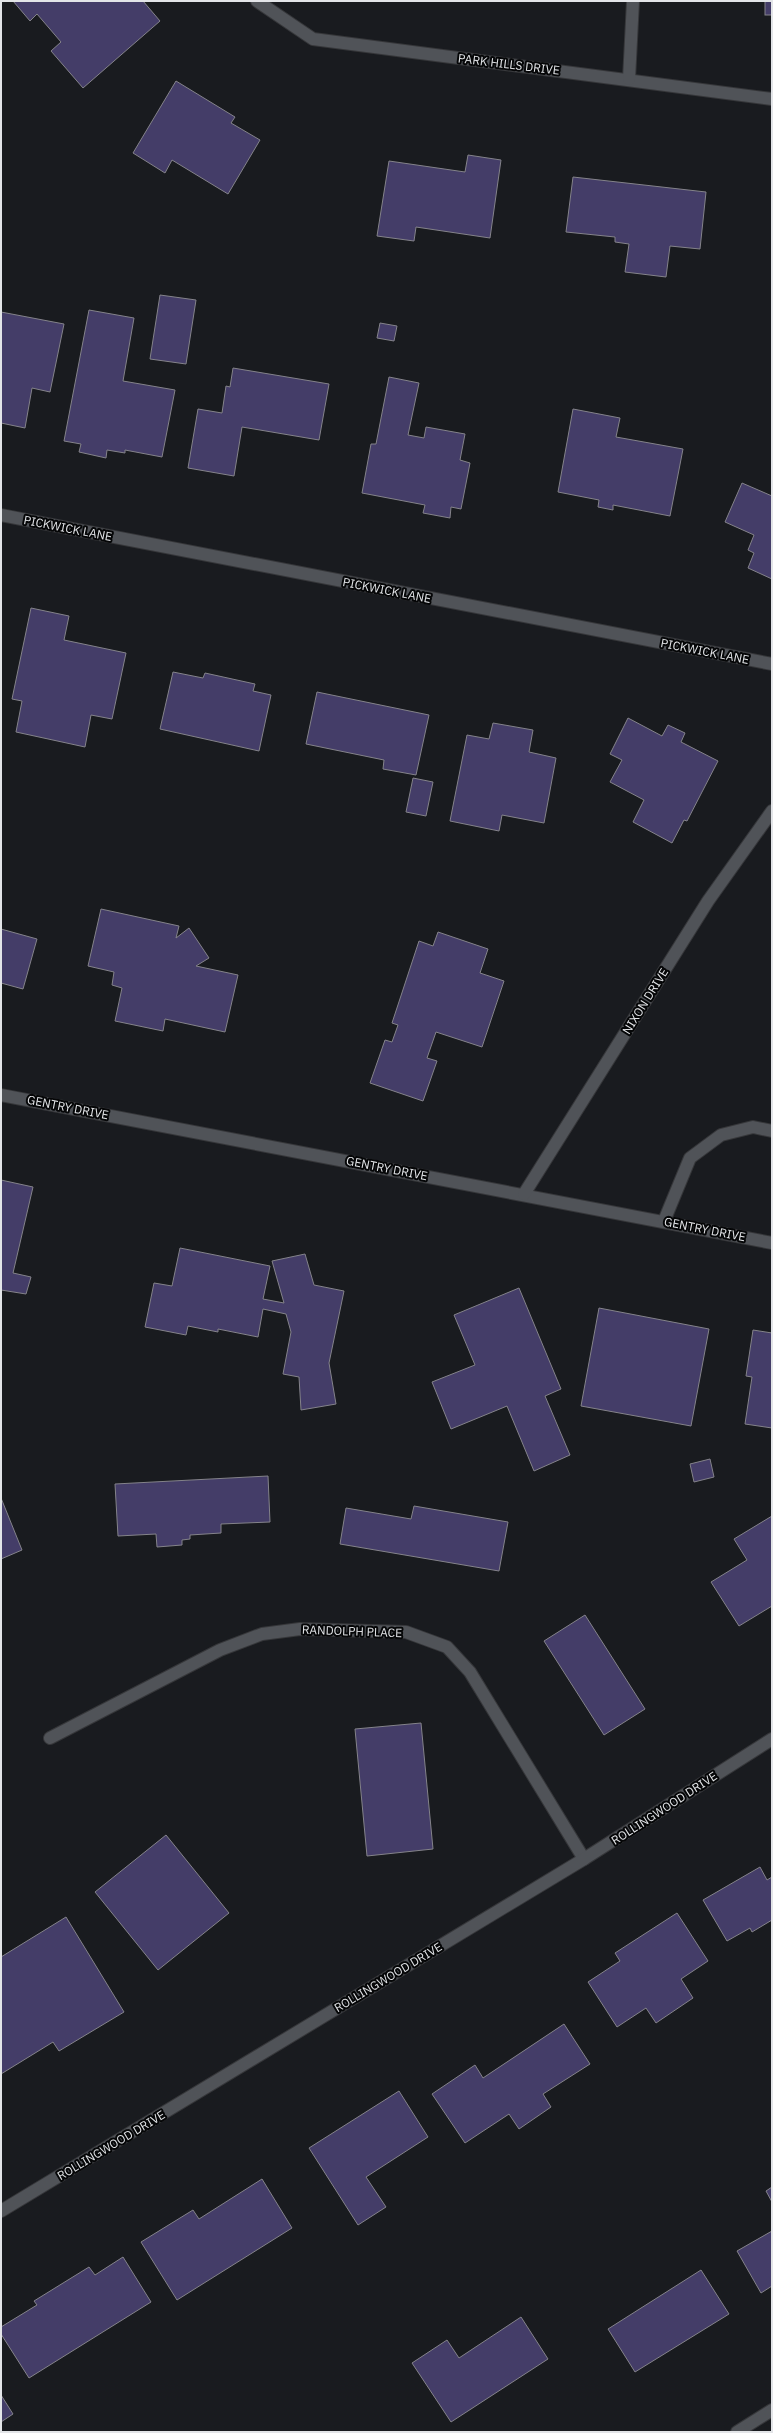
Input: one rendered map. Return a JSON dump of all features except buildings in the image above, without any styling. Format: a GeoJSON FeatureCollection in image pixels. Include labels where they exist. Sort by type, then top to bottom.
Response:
{"type":"FeatureCollection","features":[{"type":"Feature","properties":{"kind":"street","name":"PARK HILLS DRIVE"},"geometry":{"type":"LineString","coordinates":[[256,1],[313,39],[629,79],[772,99]]}},
{"type":"Feature","properties":{"kind":"street"},"geometry":{"type":"LineString","coordinates":[[629,79],[633,1]]}},
{"type":"Feature","properties":{"kind":"street","name":"PICKWICK LANE"},"geometry":{"type":"LineString","coordinates":[[1,516],[772,664]]}},
{"type":"Feature","properties":{"kind":"street","name":"NIXON DRIVE"},"geometry":{"type":"LineString","coordinates":[[524,1194],[708,901],[772,811]]}},
{"type":"Feature","properties":{"kind":"street","name":"GENTRY DRIVE"},"geometry":{"type":"LineString","coordinates":[[1,1095],[524,1194],[772,1243]]}},
{"type":"Feature","properties":{"kind":"street"},"geometry":{"type":"LineString","coordinates":[[664,1221],[690,1158],[722,1135],[752,1127],[772,1131]]}},
{"type":"Feature","properties":{"kind":"street","name":"RANDOLPH PLACE"},"geometry":{"type":"LineString","coordinates":[[50,1738],[220,1650],[262,1634],[300,1629],[406,1632],[447,1648],[470,1672],[584,1859]]}},
{"type":"Feature","properties":{"kind":"street","name":"ROLLINGWOOD DRIVE"},"geometry":{"type":"LineString","coordinates":[[1,2211],[584,1859],[772,1739]]}},
{"type":"Feature","properties":{"kind":"street"},"geometry":{"type":"LineString","coordinates":[[737,2432],[772,2410]]}}]}
